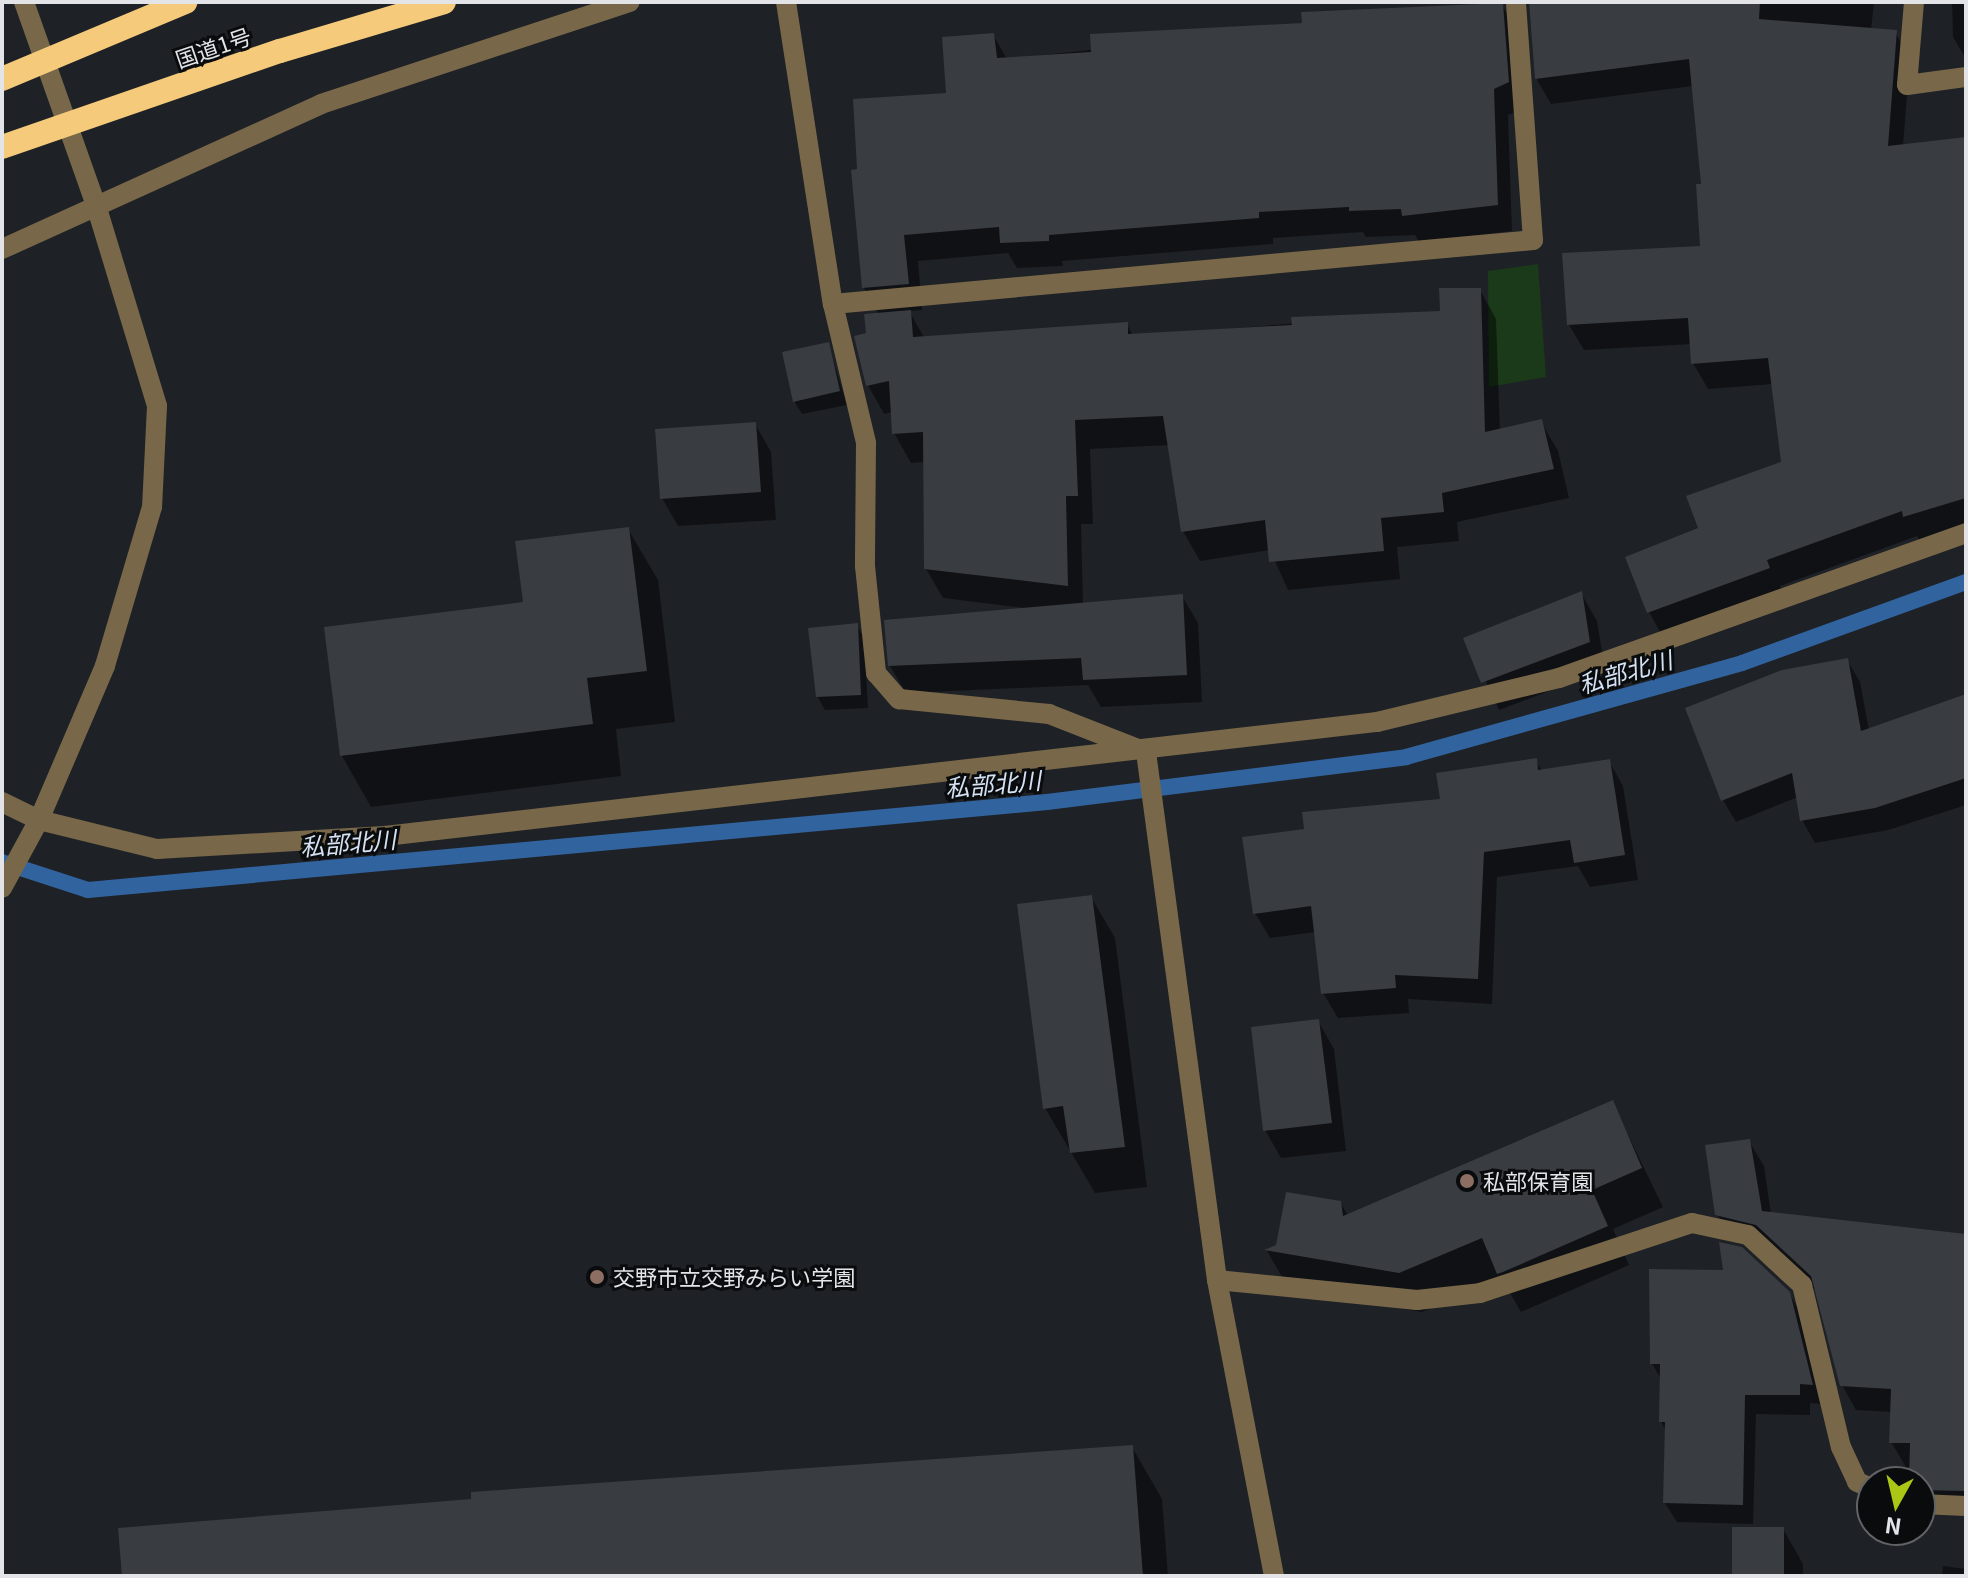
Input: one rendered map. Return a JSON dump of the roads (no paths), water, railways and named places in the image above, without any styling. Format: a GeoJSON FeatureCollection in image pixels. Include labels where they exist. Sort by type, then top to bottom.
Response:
{"type":"FeatureCollection","features":[{"type":"Feature","properties":{"kind":"highway"},"geometry":{"type":"LineString","coordinates":[[2,79],[185,2]]}},
{"type":"Feature","properties":{"kind":"highway","name":"国道1号"},"geometry":{"type":"LineString","coordinates":[[2,147],[280,51],[444,2]]}},
{"type":"Feature","properties":{"kind":"street"},"geometry":{"type":"LineString","coordinates":[[2,888],[39,820],[105,666],[152,507],[157,406],[96,205],[24,2]]}},
{"type":"Feature","properties":{"kind":"street"},"geometry":{"type":"LineString","coordinates":[[2,249],[321,104],[630,2]]}},
{"type":"Feature","properties":{"kind":"street"},"geometry":{"type":"LineString","coordinates":[[786,2],[833,304],[866,443],[865,566],[876,673],[899,699],[1049,714],[1146,752]]}},
{"type":"Feature","properties":{"kind":"street"},"geometry":{"type":"LineString","coordinates":[[833,304],[1533,240],[1516,2]]}},
{"type":"Feature","properties":{"kind":"street"},"geometry":{"type":"LineString","coordinates":[[1914,2],[1907,85],[1966,77]]}},
{"type":"Feature","properties":{"kind":"street"},"geometry":{"type":"LineString","coordinates":[[2,802],[39,820],[157,849],[385,836],[1146,752],[1377,722],[1559,678],[1966,533]]}},
{"type":"Feature","properties":{"kind":"street"},"geometry":{"type":"LineString","coordinates":[[1146,752],[1217,1280],[1274,1576]]}},
{"type":"Feature","properties":{"kind":"street"},"geometry":{"type":"LineString","coordinates":[[1217,1280],[1417,1300],[1480,1293],[1692,1223],[1748,1235],[1802,1285],[1841,1447],[1856,1480]]}},
{"type":"Feature","properties":{"kind":"street"},"geometry":{"type":"LineString","coordinates":[[1936,1505],[1966,1506]]}},
{"type":"Feature","properties":{"kind":"waterway","name":"私部北川"},"geometry":{"type":"LineString","coordinates":[[2,862],[88,890],[1047,802],[1406,757],[1742,663],[1966,582]]}},
{"type":"Feature","properties":{"kind":"place","name":"私部保育園"},"geometry":{"type":"Point","coordinates":[1467,1181]}},
{"type":"Feature","properties":{"kind":"place","name":"交野市立交野みらい学園"},"geometry":{"type":"Point","coordinates":[597,1277]}}]}
